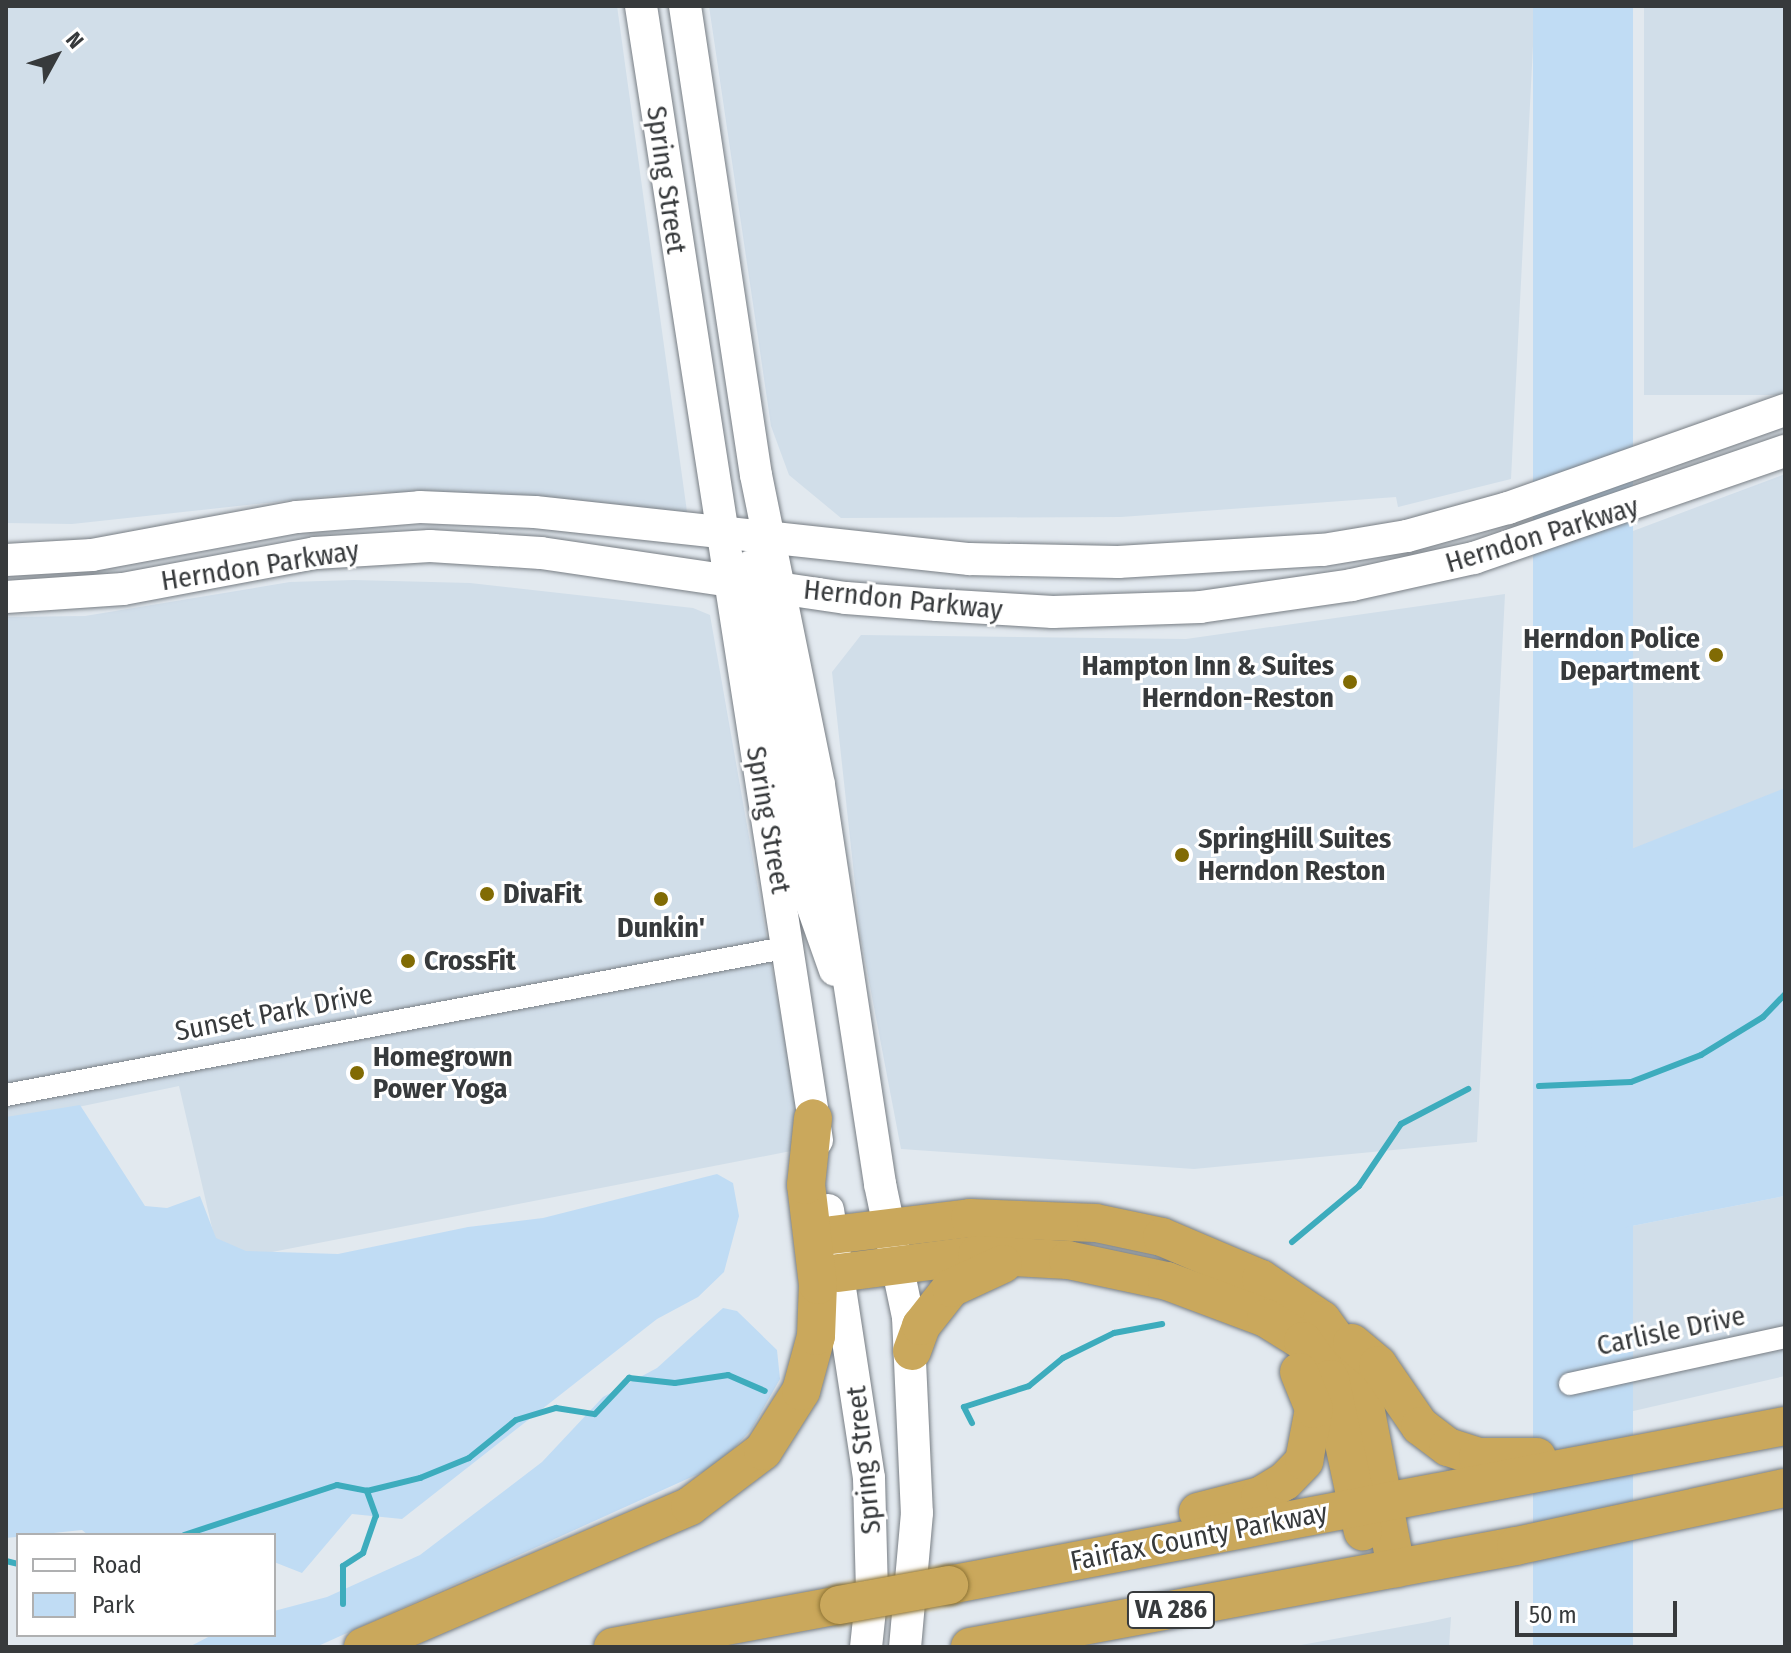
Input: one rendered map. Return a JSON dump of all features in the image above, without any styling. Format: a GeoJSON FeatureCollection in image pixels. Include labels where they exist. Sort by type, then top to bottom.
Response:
{"type":"FeatureCollection","features":[{"type":"Feature","properties":{"kind":"highway"},"geometry":{"type":"LineString","coordinates":[[363,1647],[690,1506],[763,1451],[796,1401],[814,1354],[818,1285],[806,1185],[813,1118]]}},
{"type":"Feature","properties":{"kind":"highway"},"geometry":{"type":"LineString","coordinates":[[832,1235],[890,1226],[1029,1217],[1096,1223],[1162,1237],[1261,1279],[1378,1365],[1420,1426],[1462,1453],[1635,1457]]}},
{"type":"Feature","properties":{"kind":"highway"},"geometry":{"type":"LineString","coordinates":[[838,1273],[977,1255],[1039,1257],[1137,1273],[1216,1299],[1291,1332],[1323,1365],[1371,1505]]}},
{"type":"Feature","properties":{"kind":"highway"},"geometry":{"type":"LineString","coordinates":[[912,1351],[931,1309],[960,1280],[986,1268],[1039,1257]]}},
{"type":"Feature","properties":{"kind":"highway"},"geometry":{"type":"LineString","coordinates":[[1065,1562],[1171,1518],[1260,1496],[1285,1481],[1304,1461],[1315,1425],[1306,1381],[1285,1356],[1216,1299]]}},
{"type":"Feature","properties":{"kind":"highway"},"geometry":{"type":"LineString","coordinates":[[1333,1332],[1358,1370],[1371,1505],[1384,1570]]}},
{"type":"Feature","properties":{"kind":"highway","name":"Fairfax County Parkway"},"geometry":{"type":"LineString","coordinates":[[613,1647],[1635,1457],[1785,1426]]}},
{"type":"Feature","properties":{"kind":"highway","name":"VA 286"},"geometry":{"type":"LineString","coordinates":[[970,1647],[1384,1570],[1785,1488]]}},
{"type":"Feature","properties":{"kind":"main road","name":"Spring Street"},"geometry":{"type":"LineString","coordinates":[[641,6],[754,584],[834,868],[858,1037],[912,1351],[917,1513],[906,1637]]}},
{"type":"Feature","properties":{"kind":"main road","name":"Spring Street"},"geometry":{"type":"LineString","coordinates":[[685,6],[707,179],[745,537],[754,584],[789,947],[869,1478],[872,1554],[866,1641]]}},
{"type":"Feature","properties":{"kind":"main road","name":"Herndon Parkway"},"geometry":{"type":"LineString","coordinates":[[6,560],[92,555],[260,522],[390,508],[508,510],[745,537],[1062,562],[1344,547],[1508,508],[1785,410]]}},
{"type":"Feature","properties":{"kind":"main road","name":"Herndon Parkway"},"geometry":{"type":"LineString","coordinates":[[6,597],[123,589],[275,558],[392,546],[541,553],[754,584],[1053,612],[1273,598],[1395,577],[1486,554],[1785,451]]}},
{"type":"Feature","properties":{"kind":"street","name":"Sunset Park Drive"},"geometry":{"type":"LineString","coordinates":[[6,1095],[789,947]]}},
{"type":"Feature","properties":{"kind":"street","name":"Carlisle Drive"},"geometry":{"type":"LineString","coordinates":[[1570,1384],[1785,1337]]}},
{"type":"Feature","properties":{"kind":"shaded area"},"geometry":{"type":"Polygon","coordinates":[[[6,6],[617,6],[688,519],[377,491],[72,524],[6,523],[6,6]]]}},
{"type":"Feature","properties":{"kind":"shaded area"},"geometry":{"type":"Polygon","coordinates":[[[709,6],[1535,6],[1511,479],[1398,507],[1396,497],[1121,517],[841,518],[789,475],[771,426],[709,6]]]}},
{"type":"Feature","properties":{"kind":"shaded area"},"geometry":{"type":"Polygon","coordinates":[[[1644,6],[1785,6],[1785,395],[1644,395],[1644,6]]]}},
{"type":"Feature","properties":{"kind":"shaded area"},"geometry":{"type":"Polygon","coordinates":[[[1785,474],[1785,833],[1626,908],[1596,812],[1609,540],[1785,474]]]}},
{"type":"Feature","properties":{"kind":"shaded area"},"geometry":{"type":"Polygon","coordinates":[[[290,582],[470,583],[693,608],[710,615],[799,1121],[791,1151],[220,1262],[179,1086],[6,1122],[6,617],[85,616],[290,582]]]}},
{"type":"Feature","properties":{"kind":"shaded area"},"geometry":{"type":"Polygon","coordinates":[[[1505,594],[1477,1142],[1194,1169],[901,1149],[861,939],[832,672],[861,635],[1186,639],[1505,594]]]}},
{"type":"Feature","properties":{"kind":"shaded area"},"geometry":{"type":"Polygon","coordinates":[[[1785,1196],[1785,1376],[1564,1427],[1581,1236],[1785,1196]]]}},
{"type":"Feature","properties":{"kind":"shaded area"},"geometry":{"type":"Polygon","coordinates":[[[1451,1617],[1449,1647],[1290,1647],[1428,1622],[1451,1617]]]}},
{"type":"Feature","properties":{"kind":"green space"},"geometry":{"type":"Polygon","coordinates":[[[1533,6],[1633,6],[1633,1647],[1533,1647],[1533,6]]]}},
{"type":"Feature","properties":{"kind":"green space"},"geometry":{"type":"Polygon","coordinates":[[[1785,788],[1785,1196],[1581,1236],[1601,861],[1785,788]]]}},
{"type":"Feature","properties":{"kind":"green space"},"geometry":{"type":"Polygon","coordinates":[[[80,1105],[145,1206],[167,1208],[200,1196],[216,1238],[246,1251],[338,1254],[468,1227],[543,1218],[717,1174],[733,1183],[739,1216],[724,1272],[698,1297],[657,1319],[402,1519],[352,1514],[302,1573],[276,1563],[276,1533],[86,1533],[82,1530],[16,1533],[16,1537],[6,1538],[6,1117],[80,1105]]]}},
{"type":"Feature","properties":{"kind":"green space"},"geometry":{"type":"Polygon","coordinates":[[[723,1308],[737,1311],[777,1350],[780,1379],[751,1430],[718,1465],[316,1647],[189,1647],[208,1637],[276,1637],[276,1610],[327,1597],[420,1555],[542,1462],[603,1397],[657,1368],[723,1308]]]}},
{"type":"Feature","properties":{"kind":"waterway"},"geometry":{"type":"LineString","coordinates":[[1539,1086],[1631,1082],[1701,1055],[1763,1017],[1785,994]]}},
{"type":"Feature","properties":{"kind":"waterway"},"geometry":{"type":"LineString","coordinates":[[1292,1242],[1359,1186],[1401,1124],[1468,1089]]}},
{"type":"Feature","properties":{"kind":"waterway"},"geometry":{"type":"LineString","coordinates":[[972,1423],[964,1407],[1029,1386],[1063,1358],[1114,1333],[1162,1324]]}},
{"type":"Feature","properties":{"kind":"waterway"},"geometry":{"type":"LineString","coordinates":[[190,1533],[337,1485],[367,1491],[420,1478],[469,1458],[516,1420],[556,1408],[595,1414],[629,1378],[675,1383],[728,1375],[765,1391]]}},
{"type":"Feature","properties":{"kind":"waterway"},"geometry":{"type":"LineString","coordinates":[[343,1604],[343,1566],[363,1553],[376,1516],[367,1491]]}},
{"type":"Feature","properties":{"kind":"waterway"},"geometry":{"type":"LineString","coordinates":[[6,1561],[16,1564]]}},
{"type":"Feature","properties":{"kind":"place","name":"Herndon Police Department"},"geometry":{"type":"Point","coordinates":[1716,655]}},
{"type":"Feature","properties":{"kind":"place","name":"Hampton Inn & Suites Herndon-Reston"},"geometry":{"type":"Point","coordinates":[1350,682]}},
{"type":"Feature","properties":{"kind":"place","name":"SpringHill Suites Herndon Reston"},"geometry":{"type":"Point","coordinates":[1182,855]}},
{"type":"Feature","properties":{"kind":"place","name":"DivaFit"},"geometry":{"type":"Point","coordinates":[487,894]}},
{"type":"Feature","properties":{"kind":"place","name":"Dunkin'"},"geometry":{"type":"Point","coordinates":[661,899]}},
{"type":"Feature","properties":{"kind":"place","name":"CrossFit"},"geometry":{"type":"Point","coordinates":[408,961]}},
{"type":"Feature","properties":{"kind":"place","name":"Homegrown Power Yoga"},"geometry":{"type":"Point","coordinates":[357,1073]}}]}
